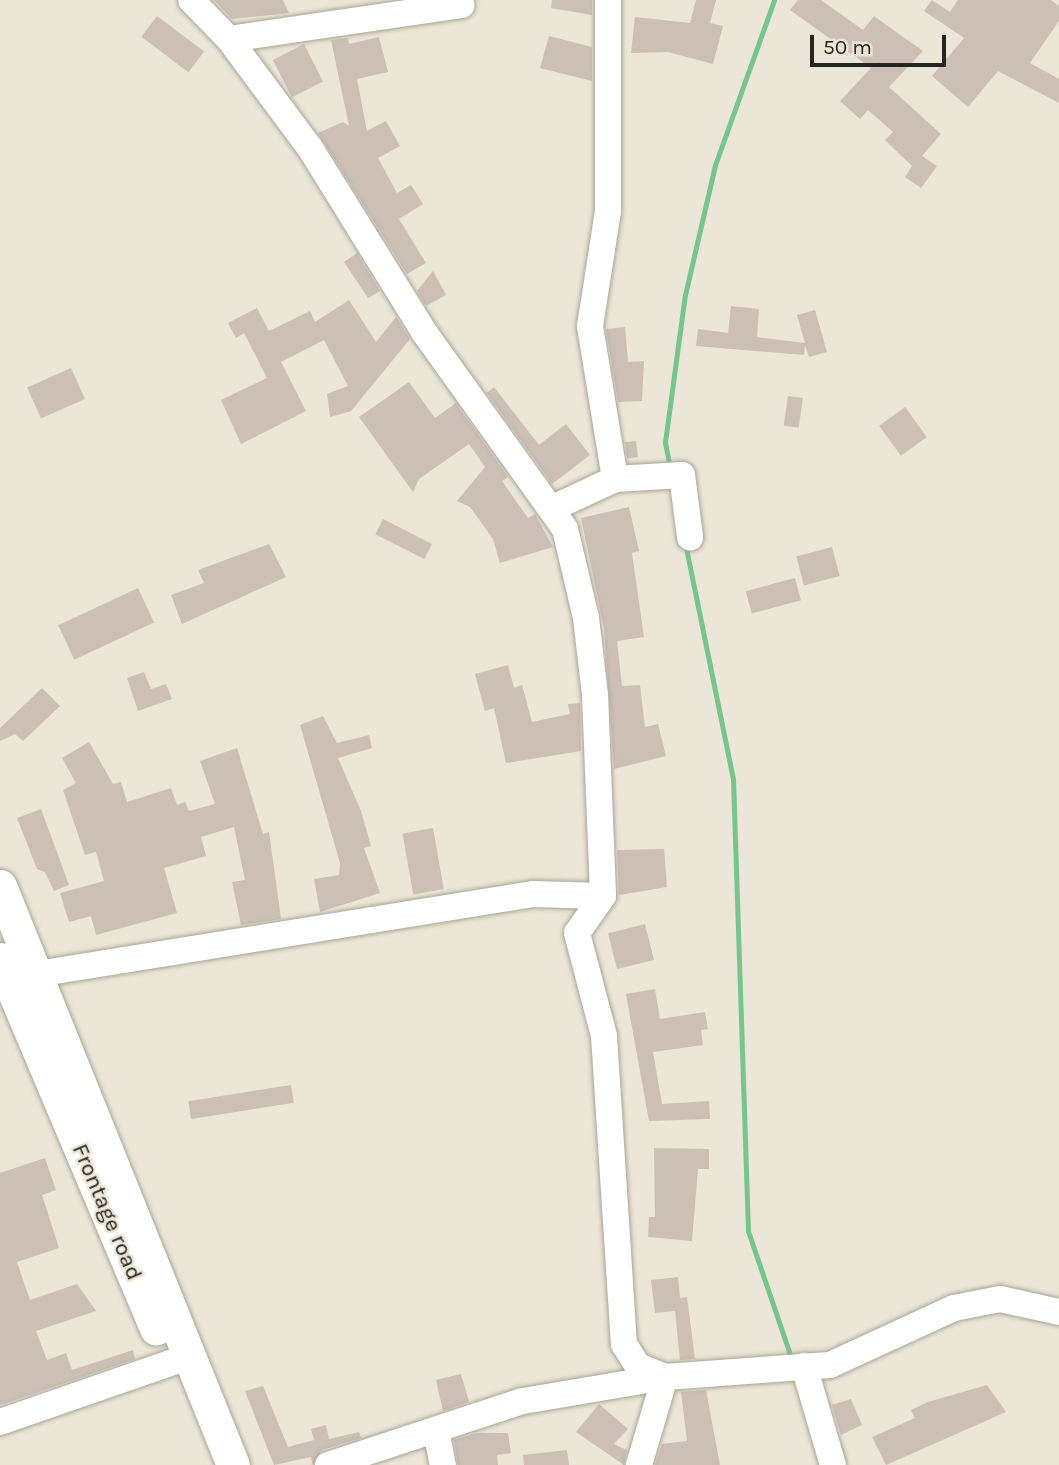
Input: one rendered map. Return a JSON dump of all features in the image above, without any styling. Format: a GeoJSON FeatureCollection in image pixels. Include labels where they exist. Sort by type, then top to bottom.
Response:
{"type":"FeatureCollection","features":[{"type":"Feature","properties":{"kind":"main road"},"geometry":{"type":"LineString","coordinates":[[0,886],[37,974],[181,1359],[233,1465]]}},
{"type":"Feature","properties":{"kind":"main road","name":"Frontage road"},"geometry":{"type":"LineString","coordinates":[[0,959],[181,1359],[212,1465]]}},
{"type":"Feature","properties":{"kind":"street"},"geometry":{"type":"LineString","coordinates":[[191,0],[229,39],[310,148],[424,332],[555,507],[586,618],[603,896],[577,933],[604,1036],[624,1343],[638,1366],[664,1377]]}},
{"type":"Feature","properties":{"kind":"street"},"geometry":{"type":"LineString","coordinates":[[608,0],[608,211],[590,326],[615,479]]}},
{"type":"Feature","properties":{"kind":"street"},"geometry":{"type":"LineString","coordinates":[[229,39],[361,9],[462,5]]}},
{"type":"Feature","properties":{"kind":"street"},"geometry":{"type":"LineString","coordinates":[[555,507],[615,479],[649,472],[682,475],[690,537]]}},
{"type":"Feature","properties":{"kind":"street"},"geometry":{"type":"LineString","coordinates":[[37,974],[533,894],[603,896]]}},
{"type":"Feature","properties":{"kind":"street"},"geometry":{"type":"LineString","coordinates":[[328,1465],[523,1401],[664,1377],[830,1365],[965,1306],[1000,1299],[1059,1312]]}},
{"type":"Feature","properties":{"kind":"street"},"geometry":{"type":"LineString","coordinates":[[0,1422],[181,1359]]}},
{"type":"Feature","properties":{"kind":"street"},"geometry":{"type":"LineString","coordinates":[[804,1366],[833,1465]]}},
{"type":"Feature","properties":{"kind":"street"},"geometry":{"type":"LineString","coordinates":[[639,1465],[664,1377]]}},
{"type":"Feature","properties":{"kind":"street"},"geometry":{"type":"LineString","coordinates":[[436,1430],[443,1465]]}},
{"type":"Feature","properties":{"kind":"building"},"geometry":{"type":"Polygon","coordinates":[[[214,0],[283,0],[289,13],[232,19],[214,0]]]}},
{"type":"Feature","properties":{"kind":"building"},"geometry":{"type":"Polygon","coordinates":[[[552,0],[592,0],[592,15],[551,8],[552,0]]]}},
{"type":"Feature","properties":{"kind":"building"},"geometry":{"type":"Polygon","coordinates":[[[696,0],[716,0],[710,23],[723,26],[713,64],[668,52],[631,53],[635,17],[690,23],[696,0]]]}},
{"type":"Feature","properties":{"kind":"building"},"geometry":{"type":"Polygon","coordinates":[[[798,0],[821,0],[863,30],[874,16],[923,51],[889,87],[941,134],[922,156],[937,166],[921,188],[905,177],[912,166],[885,140],[893,132],[868,110],[860,119],[840,101],[871,68],[790,10],[798,0]]]}},
{"type":"Feature","properties":{"kind":"building"},"geometry":{"type":"Polygon","coordinates":[[[932,0],[950,12],[958,0],[1051,0],[1059,6],[1059,21],[1030,63],[1059,79],[1059,103],[998,71],[968,107],[932,76],[964,38],[924,11],[932,0]]]}},
{"type":"Feature","properties":{"kind":"building"},"geometry":{"type":"Polygon","coordinates":[[[157,16],[204,52],[188,72],[141,37],[157,16]]]}},
{"type":"Feature","properties":{"kind":"building"},"geometry":{"type":"Polygon","coordinates":[[[549,36],[592,47],[592,81],[540,68],[549,36]]]}},
{"type":"Feature","properties":{"kind":"building"},"geometry":{"type":"Polygon","coordinates":[[[379,37],[388,72],[357,79],[367,131],[386,121],[400,146],[378,158],[397,193],[411,185],[423,204],[399,219],[426,263],[407,274],[318,133],[343,122],[349,126],[331,40],[348,38],[349,44],[379,37]]]}},
{"type":"Feature","properties":{"kind":"building"},"geometry":{"type":"Polygon","coordinates":[[[304,44],[323,81],[292,97],[273,60],[304,44]]]}},
{"type":"Feature","properties":{"kind":"building"},"geometry":{"type":"Polygon","coordinates":[[[357,253],[380,291],[368,298],[344,262],[357,253]]]}},
{"type":"Feature","properties":{"kind":"building"},"geometry":{"type":"Polygon","coordinates":[[[433,271],[446,295],[426,306],[417,291],[433,271]]]}},
{"type":"Feature","properties":{"kind":"building"},"geometry":{"type":"Polygon","coordinates":[[[349,300],[376,342],[396,317],[410,339],[351,411],[330,417],[327,394],[348,386],[324,340],[281,362],[306,411],[241,444],[221,400],[267,378],[244,333],[236,338],[228,323],[257,308],[269,331],[310,311],[315,322],[349,300]]]}},
{"type":"Feature","properties":{"kind":"building"},"geometry":{"type":"Polygon","coordinates":[[[731,306],[759,309],[757,337],[805,343],[797,315],[815,310],[827,352],[809,357],[805,345],[804,355],[696,346],[698,329],[728,333],[731,306]]]}},
{"type":"Feature","properties":{"kind":"building"},"geometry":{"type":"Polygon","coordinates":[[[625,327],[628,362],[644,361],[642,401],[618,402],[606,329],[625,327]]]}},
{"type":"Feature","properties":{"kind":"building"},"geometry":{"type":"Polygon","coordinates":[[[71,368],[85,399],[41,419],[27,388],[71,368]]]}},
{"type":"Feature","properties":{"kind":"building"},"geometry":{"type":"Polygon","coordinates":[[[409,382],[435,418],[456,403],[508,477],[502,481],[528,518],[535,514],[553,547],[500,563],[493,539],[470,507],[457,501],[485,467],[469,444],[419,479],[413,492],[359,417],[409,382]]]}},
{"type":"Feature","properties":{"kind":"building"},"geometry":{"type":"Polygon","coordinates":[[[494,387],[539,445],[566,424],[590,455],[552,484],[487,393],[494,387]]]}},
{"type":"Feature","properties":{"kind":"building"},"geometry":{"type":"Polygon","coordinates":[[[788,396],[803,398],[799,428],[784,426],[788,396]]]}},
{"type":"Feature","properties":{"kind":"building"},"geometry":{"type":"Polygon","coordinates":[[[905,407],[927,437],[901,456],[879,426],[905,407]]]}},
{"type":"Feature","properties":{"kind":"building"},"geometry":{"type":"Polygon","coordinates":[[[636,441],[638,457],[627,458],[625,442],[636,441]]]}},
{"type":"Feature","properties":{"kind":"building"},"geometry":{"type":"Polygon","coordinates":[[[629,507],[639,551],[632,553],[644,637],[617,641],[622,686],[640,685],[645,727],[658,724],[666,756],[614,769],[604,628],[581,518],[629,507]]]}},
{"type":"Feature","properties":{"kind":"building"},"geometry":{"type":"Polygon","coordinates":[[[383,519],[432,544],[424,559],[375,534],[383,519]]]}},
{"type":"Feature","properties":{"kind":"building"},"geometry":{"type":"Polygon","coordinates":[[[269,544],[286,577],[182,624],[171,595],[204,583],[198,570],[269,544]]]}},
{"type":"Feature","properties":{"kind":"building"},"geometry":{"type":"Polygon","coordinates":[[[832,547],[840,576],[804,586],[796,557],[832,547]]]}},
{"type":"Feature","properties":{"kind":"building"},"geometry":{"type":"Polygon","coordinates":[[[795,578],[801,600],[752,613],[746,591],[795,578]]]}},
{"type":"Feature","properties":{"kind":"building"},"geometry":{"type":"Polygon","coordinates":[[[138,588],[154,622],[74,660],[58,625],[138,588]]]}},
{"type":"Feature","properties":{"kind":"building"},"geometry":{"type":"Polygon","coordinates":[[[508,665],[514,688],[522,685],[532,722],[570,714],[568,704],[580,703],[581,751],[506,763],[494,708],[485,711],[475,674],[508,665]]]}},
{"type":"Feature","properties":{"kind":"building"},"geometry":{"type":"Polygon","coordinates":[[[144,672],[151,689],[166,684],[172,699],[138,711],[127,678],[144,672]]]}},
{"type":"Feature","properties":{"kind":"building"},"geometry":{"type":"Polygon","coordinates":[[[42,688],[60,706],[23,741],[15,734],[0,741],[0,728],[42,688]]]}},
{"type":"Feature","properties":{"kind":"building"},"geometry":{"type":"Polygon","coordinates":[[[323,716],[337,743],[369,735],[372,748],[338,758],[361,811],[371,846],[364,848],[380,893],[320,912],[314,879],[339,875],[340,863],[300,725],[323,716]]]}},
{"type":"Feature","properties":{"kind":"building"},"geometry":{"type":"Polygon","coordinates":[[[89,742],[113,784],[121,782],[127,802],[171,788],[177,805],[185,802],[189,811],[215,804],[200,761],[237,748],[263,834],[269,832],[281,919],[241,925],[232,882],[245,880],[234,827],[201,837],[206,856],[164,868],[177,913],[96,935],[91,916],[69,922],[60,893],[104,881],[96,852],[85,855],[63,790],[76,783],[62,758],[89,742]]]}},
{"type":"Feature","properties":{"kind":"building"},"geometry":{"type":"Polygon","coordinates":[[[41,809],[69,885],[54,891],[45,872],[37,869],[17,818],[41,809]]]}},
{"type":"Feature","properties":{"kind":"building"},"geometry":{"type":"Polygon","coordinates":[[[433,828],[444,889],[413,894],[402,833],[433,828]]]}},
{"type":"Feature","properties":{"kind":"building"},"geometry":{"type":"Polygon","coordinates":[[[664,849],[667,887],[619,895],[617,850],[664,849]]]}},
{"type":"Feature","properties":{"kind":"building"},"geometry":{"type":"Polygon","coordinates":[[[645,924],[654,960],[617,969],[608,933],[645,924]]]}},
{"type":"Feature","properties":{"kind":"building"},"geometry":{"type":"Polygon","coordinates":[[[655,989],[660,1019],[705,1012],[708,1029],[701,1030],[703,1045],[653,1052],[662,1104],[709,1101],[710,1119],[649,1121],[626,994],[655,989]]]}},
{"type":"Feature","properties":{"kind":"building"},"geometry":{"type":"Polygon","coordinates":[[[291,1085],[294,1103],[191,1119],[188,1101],[291,1085]]]}},
{"type":"Feature","properties":{"kind":"building"},"geometry":{"type":"Polygon","coordinates":[[[654,1148],[709,1149],[709,1169],[698,1169],[692,1241],[648,1237],[649,1217],[655,1217],[654,1148]]]}},
{"type":"Feature","properties":{"kind":"building"},"geometry":{"type":"Polygon","coordinates":[[[45,1158],[56,1190],[42,1195],[59,1248],[17,1262],[30,1300],[77,1284],[96,1311],[36,1331],[47,1360],[66,1353],[72,1370],[133,1350],[135,1359],[0,1405],[0,1173],[45,1158]]]}},
{"type":"Feature","properties":{"kind":"building"},"geometry":{"type":"Polygon","coordinates":[[[678,1277],[680,1298],[687,1297],[695,1359],[680,1360],[675,1311],[655,1313],[651,1280],[678,1277]]]}},
{"type":"Feature","properties":{"kind":"building"},"geometry":{"type":"Polygon","coordinates":[[[461,1374],[469,1402],[443,1411],[436,1380],[461,1374]]]}},
{"type":"Feature","properties":{"kind":"building"},"geometry":{"type":"Polygon","coordinates":[[[987,1385],[1006,1412],[886,1465],[872,1437],[915,1418],[911,1410],[928,1402],[987,1385]]]}},
{"type":"Feature","properties":{"kind":"building"},"geometry":{"type":"Polygon","coordinates":[[[263,1386],[288,1447],[314,1440],[311,1429],[326,1425],[329,1439],[359,1432],[361,1438],[322,1450],[313,1465],[311,1457],[274,1465],[245,1391],[263,1386]]]}},
{"type":"Feature","properties":{"kind":"building"},"geometry":{"type":"Polygon","coordinates":[[[706,1390],[720,1465],[655,1465],[662,1444],[687,1441],[681,1392],[706,1390]]]}},
{"type":"Feature","properties":{"kind":"building"},"geometry":{"type":"Polygon","coordinates":[[[851,1399],[862,1425],[841,1435],[832,1405],[851,1399]]]}},
{"type":"Feature","properties":{"kind":"building"},"geometry":{"type":"Polygon","coordinates":[[[599,1404],[628,1429],[614,1444],[627,1450],[624,1465],[576,1432],[599,1404]]]}},
{"type":"Feature","properties":{"kind":"building"},"geometry":{"type":"Polygon","coordinates":[[[477,1433],[508,1433],[511,1453],[497,1455],[498,1465],[458,1465],[454,1440],[477,1433]]]}},
{"type":"Feature","properties":{"kind":"building"},"geometry":{"type":"Polygon","coordinates":[[[567,1450],[569,1465],[524,1465],[523,1455],[567,1450]]]}},
{"type":"Feature","properties":{"kind":"waterway"},"geometry":{"type":"LineString","coordinates":[[670,468],[665,442],[685,295],[715,165],[774,0]]}},
{"type":"Feature","properties":{"kind":"waterway"},"geometry":{"type":"LineString","coordinates":[[685,543],[733,779],[748,1231],[792,1360]]}}]}
